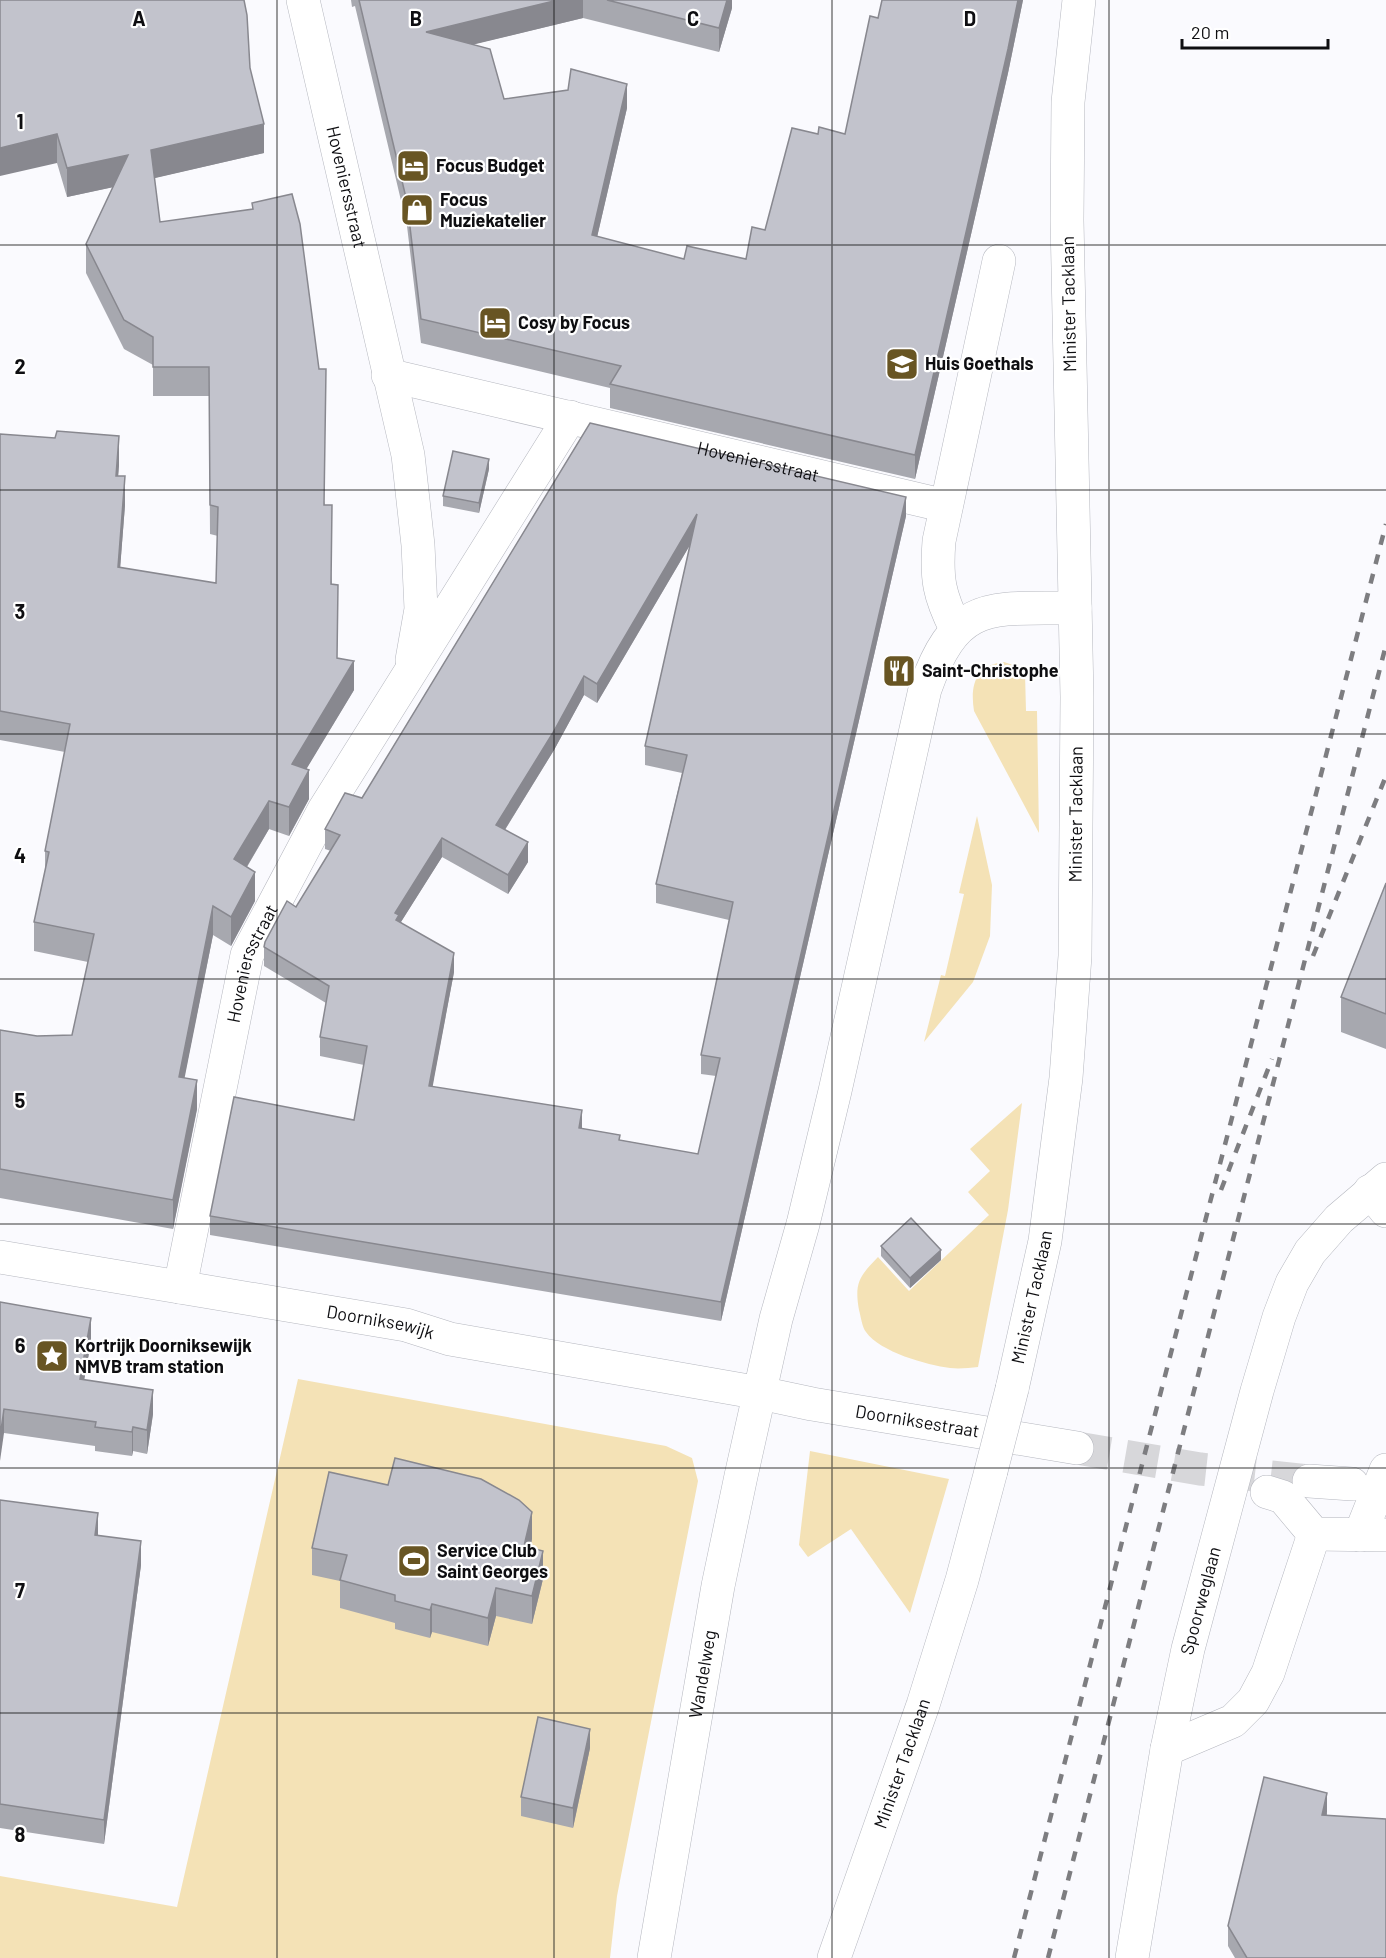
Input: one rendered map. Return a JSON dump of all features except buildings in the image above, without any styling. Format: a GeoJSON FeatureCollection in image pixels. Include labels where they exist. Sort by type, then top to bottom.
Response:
{"type":"FeatureCollection","features":[{"type":"Feature","properties":{"kind":"street","name":"Hoveniersstraat"},"geometry":{"type":"LineString","coordinates":[[303,0],[408,455],[418,545],[420,609],[410,673]]}},
{"type":"Feature","properties":{"kind":"street","name":"Minister Tacklaan"},"geometry":{"type":"LineString","coordinates":[[834,1958],[922,1705],[962,1580],[991,1471],[1045,1241],[1066,1078],[1075,956],[1078,773],[1067,220],[1068,102],[1079,0]]}},
{"type":"Feature","properties":{"kind":"street"},"geometry":{"type":"LineString","coordinates":[[956,629],[945,606],[937,572],[939,541],[999,261]]}},
{"type":"Feature","properties":{"kind":"street","name":"Hoveniersstraat"},"geometry":{"type":"LineString","coordinates":[[388,375],[946,506]]}},
{"type":"Feature","properties":{"kind":"street","name":"Hoveniersstraat"},"geometry":{"type":"LineString","coordinates":[[180,1287],[247,955],[324,810],[570,417]]}},
{"type":"Feature","properties":{"kind":"street"},"geometry":{"type":"LineString","coordinates":[[760,1393],[776,1319],[803,1224],[835,1091],[926,689],[937,657],[956,629],[990,610],[1075,608]]}},
{"type":"Feature","properties":{"kind":"street","name":"Spoorweglaan"},"geometry":{"type":"LineString","coordinates":[[1132,1958],[1167,1749],[1188,1649],[1279,1317],[1292,1283],[1310,1252],[1339,1219],[1381,1194]]}},
{"type":"Feature","properties":{"kind":"street","name":"Doorniksewijk"},"geometry":{"type":"LineString","coordinates":[[0,1257],[406,1325],[450,1339],[760,1393]]}},
{"type":"Feature","properties":{"kind":"street","name":"Doorniksestraat"},"geometry":{"type":"LineString","coordinates":[[760,1393],[812,1404],[1077,1448]]}},
{"type":"Feature","properties":{"kind":"street","name":"Wandelweg"},"geometry":{"type":"LineString","coordinates":[[654,1958],[718,1586],[760,1393]]}},
{"type":"Feature","properties":{"kind":"street"},"geometry":{"type":"LineString","coordinates":[[1267,1492],[1283,1497],[1314,1534],[1373,1535],[1386,1470]]}},
{"type":"Feature","properties":{"kind":"street"},"geometry":{"type":"LineString","coordinates":[[1309,1481],[1352,1484]]}},
{"type":"Feature","properties":{"kind":"street"},"geometry":{"type":"LineString","coordinates":[[1167,1749],[1233,1721],[1253,1701],[1268,1673],[1314,1534]]}},
{"type":"Feature","properties":{"kind":"shaded area"},"geometry":{"type":"Polygon","coordinates":[[[1004,662],[1016,666],[1025,673],[1026,711],[1037,711],[1039,833],[974,711],[973,693],[977,678],[987,667],[1004,662]]]}},
{"type":"Feature","properties":{"kind":"shaded area"},"geometry":{"type":"Polygon","coordinates":[[[977,816],[992,885],[990,936],[973,982],[924,1042],[941,975],[945,976],[964,894],[959,893],[977,816]]]}},
{"type":"Feature","properties":{"kind":"shaded area"},"geometry":{"type":"Polygon","coordinates":[[[1022,1103],[1008,1210],[978,1367],[953,1368],[929,1364],[882,1346],[866,1332],[862,1322],[857,1293],[860,1280],[878,1257],[909,1291],[989,1215],[968,1192],[990,1171],[970,1149],[1022,1103]]]}},
{"type":"Feature","properties":{"kind":"shaded area","name":"Service Club Saint Georges"},"geometry":{"type":"Polygon","coordinates":[[[298,1379],[666,1446],[692,1458],[698,1481],[617,1896],[610,1958],[0,1958],[0,1876],[177,1907],[298,1379]]]}},
{"type":"Feature","properties":{"kind":"shaded area"},"geometry":{"type":"Polygon","coordinates":[[[810,1451],[949,1479],[910,1613],[851,1529],[808,1557],[799,1545],[810,1451]]]}},
{"type":"Feature","properties":{"kind":"tunnel"},"geometry":{"type":"LineString","coordinates":[[1077,1448],[1200,1469],[1309,1481]]}},
{"type":"Feature","properties":{"kind":"railway"},"geometry":{"type":"LineString","coordinates":[[1014,1958],[1386,524]]}},
{"type":"Feature","properties":{"kind":"railway"},"geometry":{"type":"LineString","coordinates":[[1048,1958],[1386,645]]}},
{"type":"Feature","properties":{"kind":"railway"},"geometry":{"type":"LineString","coordinates":[[1313,956],[1386,776]]}},
{"type":"Feature","properties":{"kind":"railway"},"geometry":{"type":"LineString","coordinates":[[1221,1190],[1272,1059]]}},
{"type":"Feature","properties":{"kind":"place","name":"Focus Budget"},"geometry":{"type":"Point","coordinates":[413,166]}},
{"type":"Feature","properties":{"kind":"place","name":"Focus Muziekatelier"},"geometry":{"type":"Point","coordinates":[417,210]}},
{"type":"Feature","properties":{"kind":"place","name":"Cosy by Focus"},"geometry":{"type":"Point","coordinates":[495,323]}},
{"type":"Feature","properties":{"kind":"place","name":"Huis Goethals"},"geometry":{"type":"Point","coordinates":[902,364]}},
{"type":"Feature","properties":{"kind":"place","name":"Saint-Christophe"},"geometry":{"type":"Point","coordinates":[899,671]}},
{"type":"Feature","properties":{"kind":"place","name":"Kortrijk Doorniksewijk NMVB tram station"},"geometry":{"type":"Point","coordinates":[52,1356]}},
{"type":"Feature","properties":{"kind":"place","name":"Service Club Saint Georges"},"geometry":{"type":"Point","coordinates":[414,1561]}}]}
